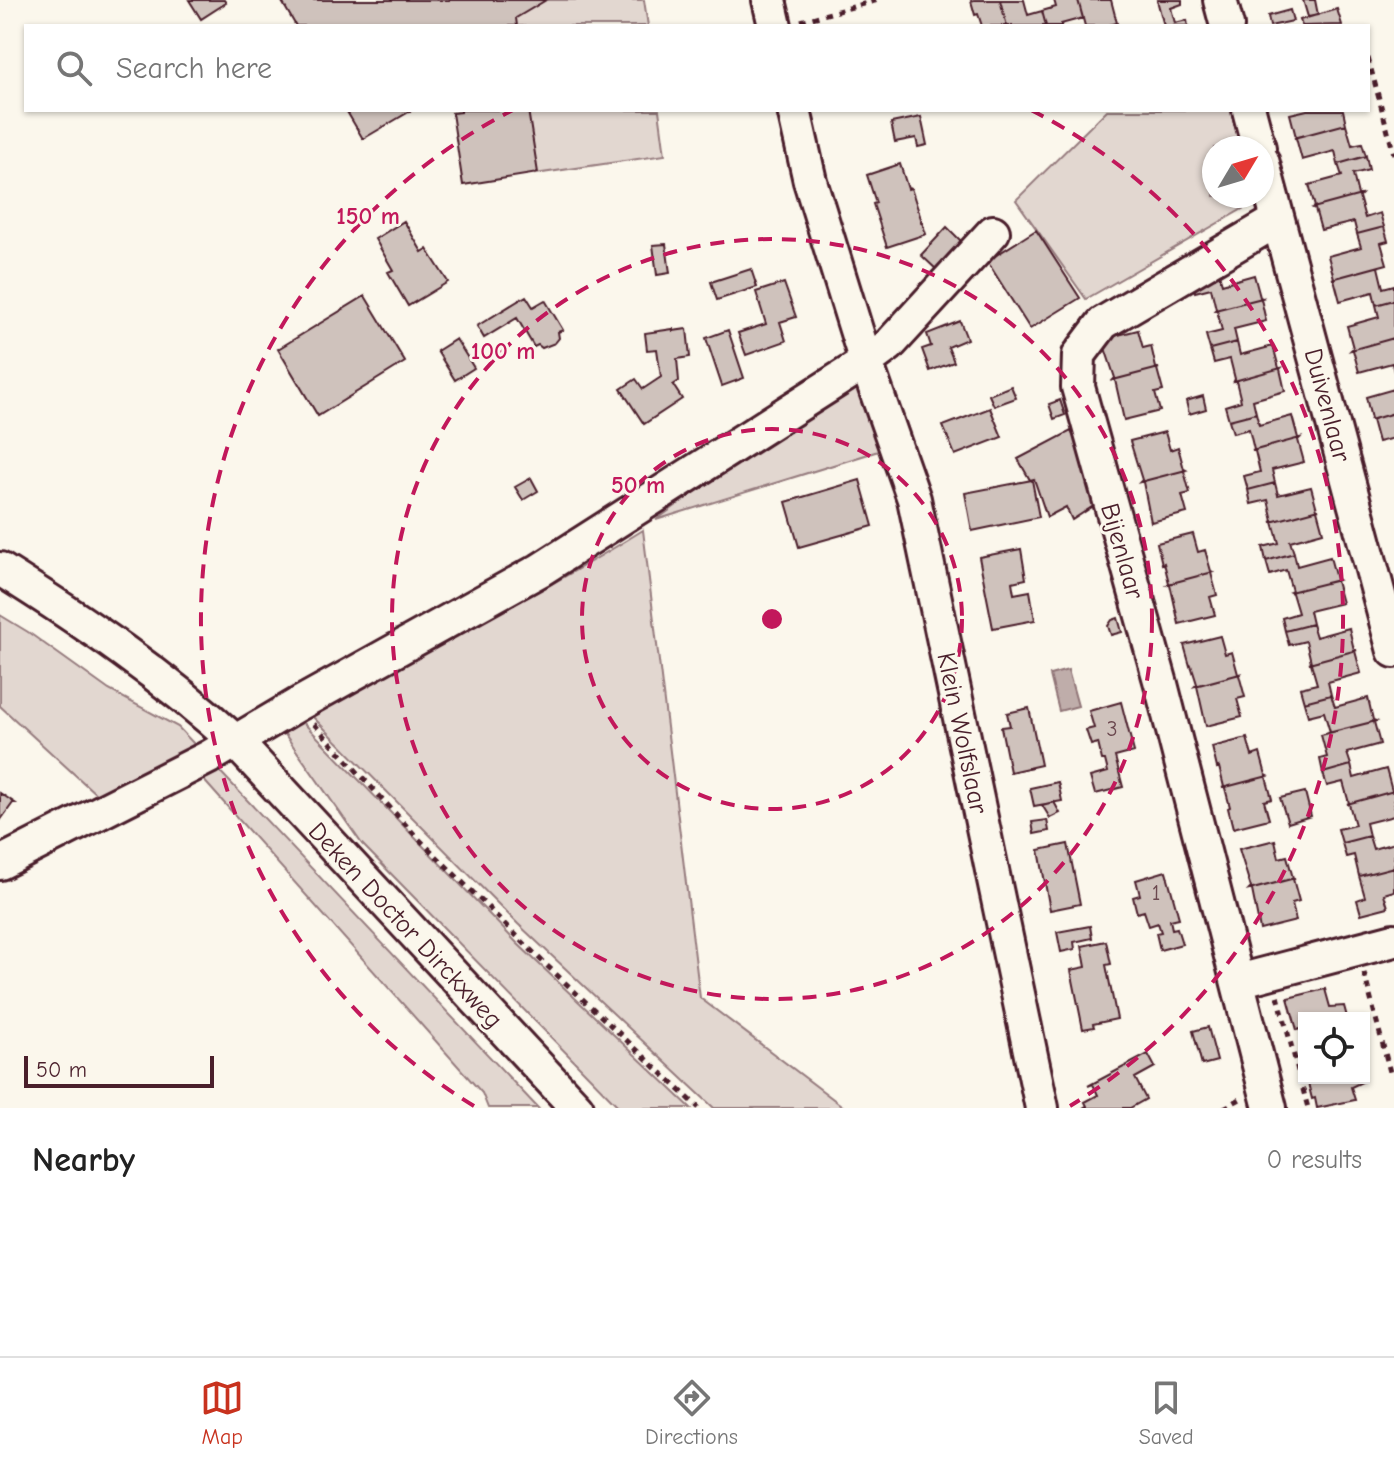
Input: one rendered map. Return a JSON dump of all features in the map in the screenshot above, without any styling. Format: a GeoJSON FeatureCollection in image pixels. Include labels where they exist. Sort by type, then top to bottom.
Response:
{"type":"FeatureCollection","features":[{"type":"Feature","properties":{"kind":"street"},"geometry":{"type":"LineString","coordinates":[[769,0],[783,24]]}},
{"type":"Feature","properties":{"kind":"street"},"geometry":{"type":"LineString","coordinates":[[1220,0],[1226,24]]}},
{"type":"Feature","properties":{"kind":"street","name":"Klein Wolfslaar"},"geometry":{"type":"LineString","coordinates":[[794,112],[810,181],[866,362],[914,499],[1042,1108]]}},
{"type":"Feature","properties":{"kind":"street"},"geometry":{"type":"LineString","coordinates":[[1250,112],[1256,136]]}},
{"type":"Feature","properties":{"kind":"street","name":"Duivenlaar"},"geometry":{"type":"LineString","coordinates":[[1274,205],[1394,651]]}},
{"type":"Feature","properties":{"kind":"street","name":"Bijenlaar"},"geometry":{"type":"LineString","coordinates":[[1270,1108],[1161,684],[1078,387],[1079,355],[1103,323],[1278,220]]}},
{"type":"Feature","properties":{"kind":"street"},"geometry":{"type":"LineString","coordinates":[[0,863],[236,742],[540,570],[889,345],[993,232]]}},
{"type":"Feature","properties":{"kind":"street","name":"Deken Doctor Dirckxweg"},"geometry":{"type":"LineString","coordinates":[[0,569],[53,602],[146,668],[195,704],[236,742],[572,1106]]}},
{"type":"Feature","properties":{"kind":"street"},"geometry":{"type":"LineString","coordinates":[[1238,981],[1394,940]]}},
{"type":"Feature","properties":{"kind":"path"},"geometry":{"type":"LineString","coordinates":[[788,24],[878,0]]}},
{"type":"Feature","properties":{"kind":"path"},"geometry":{"type":"LineString","coordinates":[[1370,65],[1394,154]]}},
{"type":"Feature","properties":{"kind":"path"},"geometry":{"type":"LineString","coordinates":[[297,705],[415,835],[542,961],[699,1108]]}},
{"type":"Feature","properties":{"kind":"path"},"geometry":{"type":"LineString","coordinates":[[1357,949],[1390,1072]]}},
{"type":"Feature","properties":{"kind":"path"},"geometry":{"type":"LineString","coordinates":[[1272,972],[1308,1108]]}},
{"type":"Feature","properties":{"kind":"shaded area"},"geometry":{"type":"Polygon","coordinates":[[[538,0],[644,0],[648,24],[511,24],[510,18],[538,0]]]}},
{"type":"Feature","properties":{"kind":"shaded area"},"geometry":{"type":"Polygon","coordinates":[[[524,112],[659,112],[665,155],[535,174],[524,112]]]}},
{"type":"Feature","properties":{"kind":"shaded area"},"geometry":{"type":"Polygon","coordinates":[[[1105,112],[1235,112],[1241,136],[1202,136],[1202,208],[1244,208],[1086,299],[1016,200],[1105,112]]]}},
{"type":"Feature","properties":{"kind":"shaded area"},"geometry":{"type":"Polygon","coordinates":[[[853,387],[872,398],[888,448],[656,520],[744,457],[853,387]]]}},
{"type":"Feature","properties":{"kind":"shaded area"},"geometry":{"type":"Polygon","coordinates":[[[643,530],[700,998],[845,1108],[714,1108],[518,924],[307,711],[519,602],[643,530]]]}},
{"type":"Feature","properties":{"kind":"shaded area"},"geometry":{"type":"Polygon","coordinates":[[[0,615],[109,690],[178,727],[538,1108],[488,1108],[482,1093],[201,777],[109,806],[0,706],[0,615]]]}},
{"type":"Feature","properties":{"kind":"shaded area"},"geometry":{"type":"Polygon","coordinates":[[[1068,670],[1078,706],[1059,711],[1050,675],[1068,670]]]}},
{"type":"Feature","properties":{"kind":"shaded area"},"geometry":{"type":"Polygon","coordinates":[[[296,715],[518,944],[691,1108],[620,1108],[362,844],[282,730],[296,715]]]}},
{"type":"Feature","properties":{"kind":"building"},"geometry":{"type":"Polygon","coordinates":[[[189,0],[224,0],[226,3],[201,19],[189,0]]]}},
{"type":"Feature","properties":{"kind":"building"},"geometry":{"type":"Polygon","coordinates":[[[281,0],[546,0],[516,18],[517,24],[295,24],[281,0]]]}},
{"type":"Feature","properties":{"kind":"building"},"geometry":{"type":"Polygon","coordinates":[[[1000,0],[1006,24],[981,24],[971,1],[1000,0]]]}},
{"type":"Feature","properties":{"kind":"building"},"geometry":{"type":"Polygon","coordinates":[[[1000,0],[1024,0],[1028,15],[1042,11],[1045,24],[1006,24],[1000,0]]]}},
{"type":"Feature","properties":{"kind":"building"},"geometry":{"type":"Polygon","coordinates":[[[1054,0],[1078,0],[1083,18],[1061,24],[1045,24],[1042,11],[1056,7],[1054,0]]]}},
{"type":"Feature","properties":{"kind":"building"},"geometry":{"type":"Polygon","coordinates":[[[1078,0],[1111,0],[1117,23],[1084,24],[1078,0]]]}},
{"type":"Feature","properties":{"kind":"building"},"geometry":{"type":"Polygon","coordinates":[[[1157,0],[1182,0],[1182,4],[1171,8],[1175,23],[1187,20],[1188,24],[1163,24],[1157,0]]]}},
{"type":"Feature","properties":{"kind":"building"},"geometry":{"type":"Polygon","coordinates":[[[1303,0],[1315,0],[1318,15],[1308,17],[1303,0]]]}},
{"type":"Feature","properties":{"kind":"building"},"geometry":{"type":"Polygon","coordinates":[[[1337,9],[1342,24],[1301,24],[1300,20],[1337,9]]]}},
{"type":"Feature","properties":{"kind":"building"},"geometry":{"type":"Polygon","coordinates":[[[1290,10],[1293,21],[1270,24],[1268,16],[1290,10]]]}},
{"type":"Feature","properties":{"kind":"building"},"geometry":{"type":"Polygon","coordinates":[[[347,112],[409,112],[363,139],[347,112]]]}},
{"type":"Feature","properties":{"kind":"building"},"geometry":{"type":"Polygon","coordinates":[[[528,112],[538,173],[463,185],[452,113],[528,112]]]}},
{"type":"Feature","properties":{"kind":"building"},"geometry":{"type":"Polygon","coordinates":[[[1343,112],[1346,124],[1294,138],[1290,114],[1343,112]]]}},
{"type":"Feature","properties":{"kind":"building"},"geometry":{"type":"Polygon","coordinates":[[[921,117],[927,145],[918,147],[916,138],[895,142],[891,123],[921,117]]]}},
{"type":"Feature","properties":{"kind":"building"},"geometry":{"type":"Polygon","coordinates":[[[1346,124],[1352,145],[1362,143],[1366,156],[1338,164],[1335,151],[1302,160],[1294,138],[1346,124]]]}},
{"type":"Feature","properties":{"kind":"building"},"geometry":{"type":"Polygon","coordinates":[[[1366,156],[1369,170],[1353,174],[1358,195],[1361,195],[1313,208],[1309,185],[1342,176],[1338,164],[1366,156]]]}},
{"type":"Feature","properties":{"kind":"building"},"geometry":{"type":"Polygon","coordinates":[[[900,164],[926,234],[887,247],[867,175],[900,164]]]}},
{"type":"Feature","properties":{"kind":"building"},"geometry":{"type":"Polygon","coordinates":[[[1361,195],[1365,218],[1380,213],[1384,227],[1357,234],[1354,222],[1321,230],[1313,208],[1361,195]]]}},
{"type":"Feature","properties":{"kind":"building"},"geometry":{"type":"Polygon","coordinates":[[[404,221],[422,252],[427,249],[448,282],[408,306],[388,272],[393,270],[375,239],[404,221]]]}},
{"type":"Feature","properties":{"kind":"building"},"geometry":{"type":"Polygon","coordinates":[[[947,227],[964,244],[938,271],[921,255],[947,227]]]}},
{"type":"Feature","properties":{"kind":"building"},"geometry":{"type":"Polygon","coordinates":[[[1384,227],[1388,241],[1381,243],[1387,264],[1332,279],[1328,256],[1361,247],[1357,234],[1384,227]]]}},
{"type":"Feature","properties":{"kind":"building"},"geometry":{"type":"Polygon","coordinates":[[[1036,230],[1080,298],[1030,329],[987,261],[1036,230]]]}},
{"type":"Feature","properties":{"kind":"building"},"geometry":{"type":"Polygon","coordinates":[[[666,244],[670,273],[657,275],[653,245],[666,244]]]}},
{"type":"Feature","properties":{"kind":"building"},"geometry":{"type":"Polygon","coordinates":[[[1380,266],[1383,288],[1394,285],[1394,300],[1376,305],[1373,292],[1340,301],[1332,279],[1380,266]]]}},
{"type":"Feature","properties":{"kind":"building"},"geometry":{"type":"Polygon","coordinates":[[[751,269],[757,287],[717,300],[711,282],[751,269]]]}},
{"type":"Feature","properties":{"kind":"building"},"geometry":{"type":"Polygon","coordinates":[[[1218,271],[1222,284],[1254,275],[1262,298],[1215,310],[1211,288],[1195,292],[1191,278],[1218,271]]]}},
{"type":"Feature","properties":{"kind":"building"},"geometry":{"type":"Polygon","coordinates":[[[784,283],[796,317],[780,322],[786,341],[746,355],[738,333],[766,324],[756,292],[784,283]]]}},
{"type":"Feature","properties":{"kind":"building"},"geometry":{"type":"Polygon","coordinates":[[[365,296],[405,362],[318,416],[278,349],[365,296]]]}},
{"type":"Feature","properties":{"kind":"building"},"geometry":{"type":"Polygon","coordinates":[[[526,296],[533,307],[545,300],[563,330],[558,332],[559,338],[555,343],[542,348],[538,345],[534,347],[517,318],[484,338],[477,326],[526,296]]]}},
{"type":"Feature","properties":{"kind":"building"},"geometry":{"type":"Polygon","coordinates":[[[1262,298],[1266,321],[1234,329],[1237,342],[1210,349],[1206,335],[1222,331],[1215,310],[1262,298]]]}},
{"type":"Feature","properties":{"kind":"building"},"geometry":{"type":"Polygon","coordinates":[[[1394,300],[1394,338],[1351,350],[1347,326],[1379,317],[1376,305],[1394,300]]]}},
{"type":"Feature","properties":{"kind":"building"},"geometry":{"type":"Polygon","coordinates":[[[960,321],[967,339],[948,347],[954,362],[930,371],[922,349],[931,346],[927,334],[960,321]]]}},
{"type":"Feature","properties":{"kind":"building"},"geometry":{"type":"Polygon","coordinates":[[[687,329],[690,357],[677,359],[679,381],[673,385],[682,399],[644,424],[621,389],[636,379],[643,389],[661,377],[657,349],[647,350],[645,333],[687,329]]]}},
{"type":"Feature","properties":{"kind":"building"},"geometry":{"type":"Polygon","coordinates":[[[728,330],[744,378],[722,386],[706,338],[728,330]]]}},
{"type":"Feature","properties":{"kind":"building"},"geometry":{"type":"Polygon","coordinates":[[[1138,330],[1143,348],[1151,346],[1156,368],[1159,368],[1113,380],[1115,378],[1102,339],[1138,330]]]}},
{"type":"Feature","properties":{"kind":"building"},"geometry":{"type":"Polygon","coordinates":[[[1394,338],[1394,372],[1392,363],[1359,372],[1351,350],[1394,338]]]}},
{"type":"Feature","properties":{"kind":"building"},"geometry":{"type":"Polygon","coordinates":[[[456,339],[474,368],[455,380],[437,351],[456,339]]]}},
{"type":"Feature","properties":{"kind":"building"},"geometry":{"type":"Polygon","coordinates":[[[1237,342],[1240,355],[1273,346],[1281,368],[1234,381],[1230,359],[1214,363],[1210,349],[1237,342]]]}},
{"type":"Feature","properties":{"kind":"building"},"geometry":{"type":"Polygon","coordinates":[[[1159,368],[1163,391],[1155,393],[1160,411],[1124,420],[1113,380],[1159,368]]]}},
{"type":"Feature","properties":{"kind":"building"},"geometry":{"type":"Polygon","coordinates":[[[1281,368],[1285,391],[1253,400],[1256,413],[1229,420],[1225,406],[1241,401],[1234,381],[1281,368]]]}},
{"type":"Feature","properties":{"kind":"building"},"geometry":{"type":"Polygon","coordinates":[[[1011,386],[1016,398],[994,406],[989,395],[1011,386]]]}},
{"type":"Feature","properties":{"kind":"building"},"geometry":{"type":"Polygon","coordinates":[[[1394,389],[1394,413],[1370,420],[1366,397],[1394,389]]]}},
{"type":"Feature","properties":{"kind":"building"},"geometry":{"type":"Polygon","coordinates":[[[1203,396],[1206,409],[1189,414],[1186,401],[1203,396]]]}},
{"type":"Feature","properties":{"kind":"building"},"geometry":{"type":"Polygon","coordinates":[[[1060,400],[1065,415],[1054,419],[1049,404],[1060,400]]]}},
{"type":"Feature","properties":{"kind":"building"},"geometry":{"type":"Polygon","coordinates":[[[990,408],[1002,437],[955,455],[943,426],[990,408]]]}},
{"type":"Feature","properties":{"kind":"building"},"geometry":{"type":"Polygon","coordinates":[[[1256,413],[1259,425],[1292,416],[1300,438],[1252,451],[1249,429],[1233,433],[1229,420],[1256,413]]]}},
{"type":"Feature","properties":{"kind":"building"},"geometry":{"type":"Polygon","coordinates":[[[1394,413],[1394,438],[1378,442],[1370,420],[1394,413]]]}},
{"type":"Feature","properties":{"kind":"building"},"geometry":{"type":"Polygon","coordinates":[[[1071,431],[1086,460],[1095,505],[1072,520],[1066,507],[1047,517],[1034,479],[1030,480],[1018,459],[1071,431]]]}},
{"type":"Feature","properties":{"kind":"building"},"geometry":{"type":"Polygon","coordinates":[[[1165,432],[1170,450],[1178,447],[1186,470],[1140,482],[1142,480],[1130,441],[1165,432]]]}},
{"type":"Feature","properties":{"kind":"building"},"geometry":{"type":"Polygon","coordinates":[[[1300,438],[1304,462],[1272,470],[1275,483],[1248,490],[1244,476],[1260,472],[1255,451],[1252,451],[1300,438]]]}},
{"type":"Feature","properties":{"kind":"building"},"geometry":{"type":"Polygon","coordinates":[[[1186,470],[1190,493],[1182,495],[1187,513],[1151,522],[1143,482],[1140,482],[1186,470]]]}},
{"type":"Feature","properties":{"kind":"building"},"geometry":{"type":"Polygon","coordinates":[[[531,478],[538,491],[523,500],[515,487],[531,478]]]}},
{"type":"Feature","properties":{"kind":"building"},"geometry":{"type":"Polygon","coordinates":[[[860,480],[873,526],[799,547],[786,502],[860,480]]]}},
{"type":"Feature","properties":{"kind":"building"},"geometry":{"type":"Polygon","coordinates":[[[1032,480],[1039,517],[972,531],[965,493],[1032,480]]]}},
{"type":"Feature","properties":{"kind":"building"},"geometry":{"type":"Polygon","coordinates":[[[1275,483],[1278,495],[1311,487],[1319,509],[1271,522],[1268,500],[1251,504],[1248,490],[1275,483]]]}},
{"type":"Feature","properties":{"kind":"building"},"geometry":{"type":"Polygon","coordinates":[[[1319,509],[1323,532],[1290,541],[1294,553],[1266,561],[1263,547],[1279,543],[1271,522],[1319,509]]]}},
{"type":"Feature","properties":{"kind":"building"},"geometry":{"type":"Polygon","coordinates":[[[1193,534],[1198,552],[1205,550],[1213,572],[1168,584],[1157,543],[1193,534]]]}},
{"type":"Feature","properties":{"kind":"building"},"geometry":{"type":"Polygon","coordinates":[[[1021,549],[1026,579],[1012,582],[1014,594],[1030,591],[1035,620],[993,628],[979,557],[1021,549]]]}},
{"type":"Feature","properties":{"kind":"building"},"geometry":{"type":"Polygon","coordinates":[[[1294,553],[1297,566],[1330,557],[1338,580],[1290,592],[1286,570],[1270,575],[1266,561],[1294,553]]]}},
{"type":"Feature","properties":{"kind":"building"},"geometry":{"type":"Polygon","coordinates":[[[1213,572],[1217,595],[1210,597],[1215,615],[1179,624],[1168,584],[1213,572]]]}},
{"type":"Feature","properties":{"kind":"building"},"geometry":{"type":"Polygon","coordinates":[[[1338,580],[1342,603],[1309,611],[1312,624],[1285,631],[1282,618],[1298,613],[1290,592],[1338,580]]]}},
{"type":"Feature","properties":{"kind":"building"},"geometry":{"type":"Polygon","coordinates":[[[1118,618],[1122,632],[1111,635],[1108,626],[1118,618]]]}},
{"type":"Feature","properties":{"kind":"building"},"geometry":{"type":"Polygon","coordinates":[[[1312,624],[1316,637],[1349,628],[1354,650],[1357,650],[1309,663],[1306,641],[1289,645],[1285,631],[1312,624]]]}},
{"type":"Feature","properties":{"kind":"building"},"geometry":{"type":"Polygon","coordinates":[[[1220,636],[1225,654],[1232,652],[1240,674],[1195,686],[1197,684],[1184,645],[1220,636]]]}},
{"type":"Feature","properties":{"kind":"building"},"geometry":{"type":"Polygon","coordinates":[[[1357,650],[1361,673],[1328,682],[1331,695],[1304,702],[1300,688],[1317,684],[1309,663],[1357,650]]]}},
{"type":"Feature","properties":{"kind":"building"},"geometry":{"type":"Polygon","coordinates":[[[1240,674],[1245,697],[1237,699],[1242,717],[1206,726],[1195,686],[1240,674]]]}},
{"type":"Feature","properties":{"kind":"building"},"geometry":{"type":"Polygon","coordinates":[[[1331,695],[1335,707],[1368,698],[1373,720],[1376,721],[1328,733],[1324,712],[1308,716],[1304,702],[1331,695]]]}},
{"type":"Feature","properties":{"kind":"building"},"geometry":{"type":"Polygon","coordinates":[[[1121,702],[1134,752],[1115,757],[1123,787],[1095,794],[1090,777],[1108,772],[1098,743],[1091,745],[1086,730],[1094,728],[1089,711],[1121,702]]]}},
{"type":"Feature","properties":{"kind":"building"},"geometry":{"type":"Polygon","coordinates":[[[1029,708],[1041,765],[1010,772],[1001,727],[1010,726],[1007,713],[1029,708]]]}},
{"type":"Feature","properties":{"kind":"building"},"geometry":{"type":"Polygon","coordinates":[[[1376,721],[1380,744],[1347,753],[1351,765],[1323,773],[1320,759],[1327,757],[1321,735],[1376,721]]]}},
{"type":"Feature","properties":{"kind":"building"},"geometry":{"type":"Polygon","coordinates":[[[1247,738],[1252,756],[1260,753],[1268,776],[1222,788],[1212,747],[1247,738]]]}},
{"type":"Feature","properties":{"kind":"building"},"geometry":{"type":"Polygon","coordinates":[[[1351,765],[1354,778],[1386,769],[1394,791],[1347,804],[1343,782],[1327,786],[1323,773],[1351,765]]]}},
{"type":"Feature","properties":{"kind":"building"},"geometry":{"type":"Polygon","coordinates":[[[1268,776],[1272,799],[1264,801],[1269,819],[1233,828],[1225,788],[1222,788],[1268,776]]]}},
{"type":"Feature","properties":{"kind":"building"},"geometry":{"type":"Polygon","coordinates":[[[1058,782],[1062,801],[1034,806],[1030,788],[1058,782]]]}},
{"type":"Feature","properties":{"kind":"building"},"geometry":{"type":"Polygon","coordinates":[[[1394,791],[1394,816],[1366,823],[1369,836],[1342,843],[1338,829],[1355,825],[1347,804],[1394,791]]]}},
{"type":"Feature","properties":{"kind":"building"},"geometry":{"type":"Polygon","coordinates":[[[1305,792],[1311,816],[1288,823],[1280,798],[1305,792]]]}},
{"type":"Feature","properties":{"kind":"building"},"geometry":{"type":"Polygon","coordinates":[[[0,793],[15,803],[0,821],[0,793]]]}},
{"type":"Feature","properties":{"kind":"building"},"geometry":{"type":"Polygon","coordinates":[[[1054,802],[1060,813],[1050,818],[1042,805],[1054,802]]]}},
{"type":"Feature","properties":{"kind":"building"},"geometry":{"type":"Polygon","coordinates":[[[1047,820],[1049,831],[1034,834],[1032,822],[1047,820]]]}},
{"type":"Feature","properties":{"kind":"building"},"geometry":{"type":"Polygon","coordinates":[[[1369,836],[1373,849],[1394,843],[1394,867],[1359,876],[1354,855],[1346,857],[1342,843],[1369,836]]]}},
{"type":"Feature","properties":{"kind":"building"},"geometry":{"type":"Polygon","coordinates":[[[1275,840],[1279,858],[1287,856],[1295,878],[1249,890],[1251,888],[1239,849],[1275,840]]]}},
{"type":"Feature","properties":{"kind":"building"},"geometry":{"type":"Polygon","coordinates":[[[1068,844],[1080,904],[1050,910],[1039,850],[1068,844]]]}},
{"type":"Feature","properties":{"kind":"building"},"geometry":{"type":"Polygon","coordinates":[[[1394,867],[1394,891],[1384,894],[1388,907],[1361,914],[1357,900],[1365,897],[1359,876],[1394,867]]]}},
{"type":"Feature","properties":{"kind":"building"},"geometry":{"type":"Polygon","coordinates":[[[1166,871],[1179,918],[1170,920],[1172,929],[1177,928],[1182,944],[1160,950],[1156,933],[1161,932],[1158,923],[1149,926],[1144,911],[1137,913],[1133,897],[1140,895],[1136,880],[1166,871]]]}},
{"type":"Feature","properties":{"kind":"building"},"geometry":{"type":"Polygon","coordinates":[[[1295,878],[1299,901],[1292,903],[1296,921],[1260,930],[1252,890],[1249,890],[1295,878]]]}},
{"type":"Feature","properties":{"kind":"building"},"geometry":{"type":"Polygon","coordinates":[[[1090,926],[1092,938],[1074,942],[1075,949],[1061,952],[1057,932],[1090,926]]]}},
{"type":"Feature","properties":{"kind":"building"},"geometry":{"type":"Polygon","coordinates":[[[1106,941],[1111,964],[1106,965],[1117,1019],[1083,1029],[1071,970],[1086,967],[1082,946],[1106,941]]]}},
{"type":"Feature","properties":{"kind":"building"},"geometry":{"type":"Polygon","coordinates":[[[1325,989],[1330,1007],[1344,1006],[1346,1012],[1298,1012],[1297,1030],[1288,998],[1325,989]]]}},
{"type":"Feature","properties":{"kind":"building"},"geometry":{"type":"Polygon","coordinates":[[[1208,1027],[1217,1061],[1202,1065],[1193,1031],[1208,1027]]]}},
{"type":"Feature","properties":{"kind":"building"},"geometry":{"type":"Polygon","coordinates":[[[1148,1054],[1155,1067],[1135,1078],[1146,1099],[1130,1108],[1083,1108],[1087,1106],[1085,1102],[1098,1095],[1093,1084],[1088,1086],[1148,1054]]]}},
{"type":"Feature","properties":{"kind":"building"},"geometry":{"type":"Polygon","coordinates":[[[1308,1084],[1358,1084],[1351,1087],[1355,1100],[1317,1108],[1315,1098],[1312,1099],[1308,1084]]]}}]}
